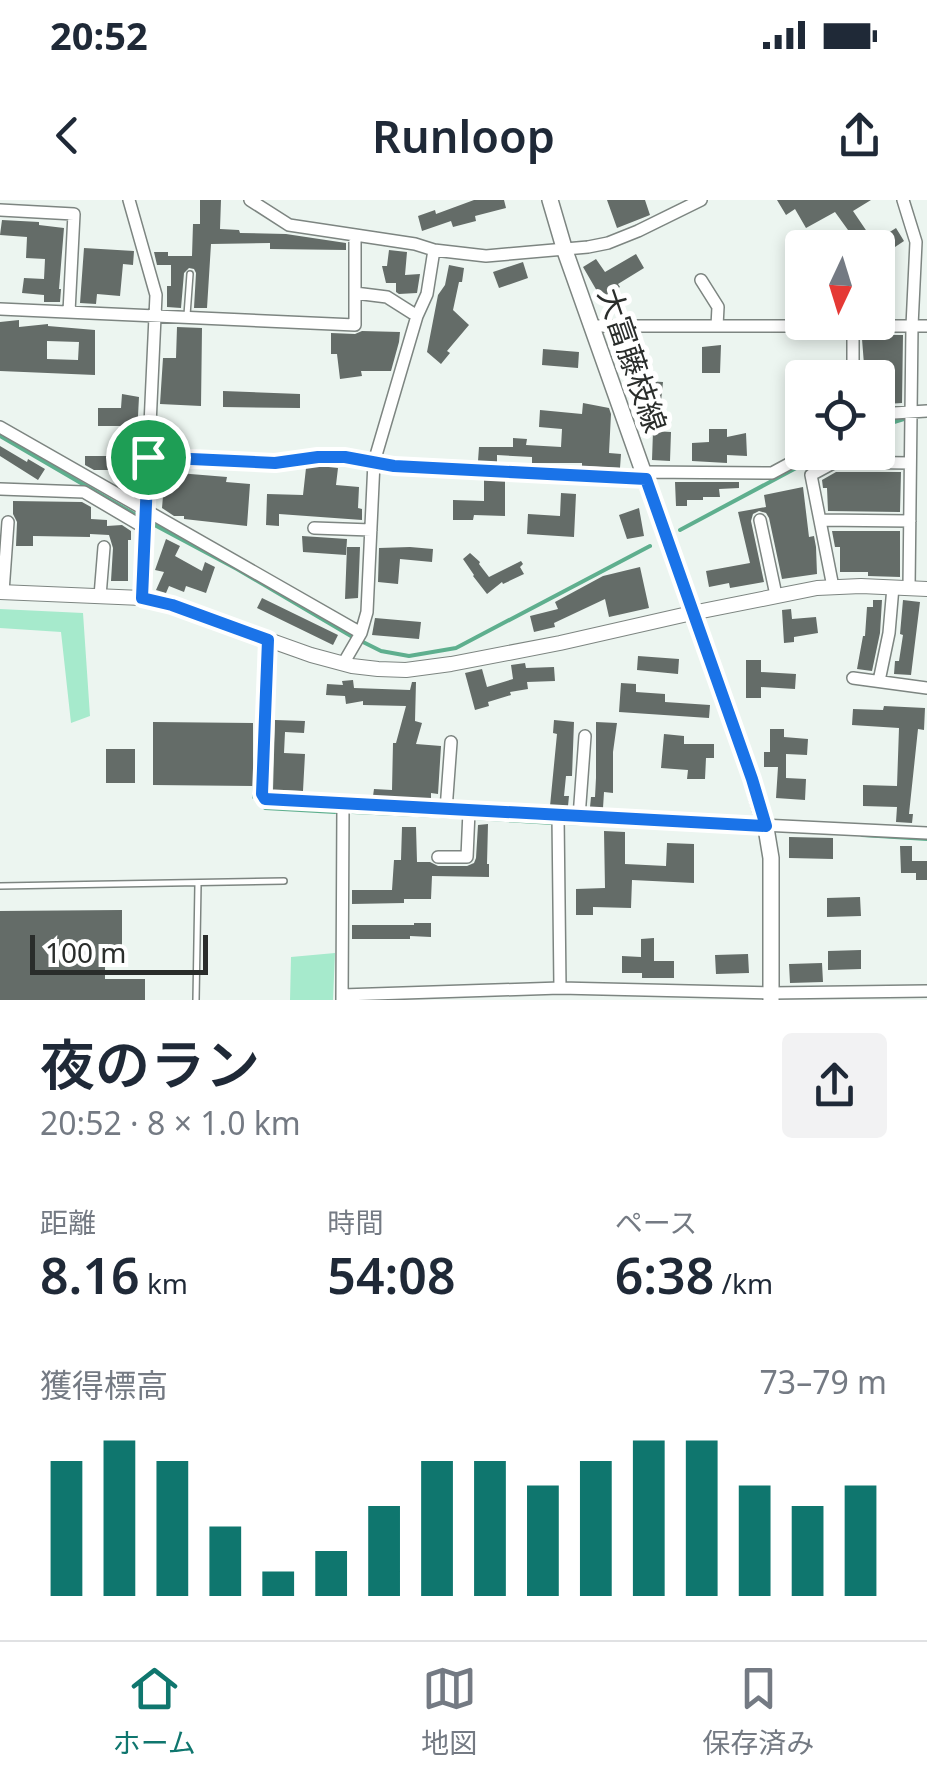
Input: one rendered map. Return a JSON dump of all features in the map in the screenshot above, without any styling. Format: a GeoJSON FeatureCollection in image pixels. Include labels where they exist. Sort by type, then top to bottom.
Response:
{"type":"FeatureCollection","features":[{"type":"Feature","properties":{"kind":"main road","name":"大富藤枝線"},"geometry":{"type":"LineString","coordinates":[[550,200],[766,826],[772,881],[771,996]]}},
{"type":"Feature","properties":{"kind":"street"},"geometry":{"type":"LineString","coordinates":[[129,200],[156,295],[142,598]]}},
{"type":"Feature","properties":{"kind":"street"},"geometry":{"type":"LineString","coordinates":[[250,200],[290,225],[486,256],[565,251],[608,243],[701,200]]}},
{"type":"Feature","properties":{"kind":"street"},"geometry":{"type":"LineString","coordinates":[[878,681],[901,587],[910,522],[916,242],[903,200]]}},
{"type":"Feature","properties":{"kind":"street"},"geometry":{"type":"LineString","coordinates":[[0,210],[74,214],[69,312]]}},
{"type":"Feature","properties":{"kind":"street"},"geometry":{"type":"LineString","coordinates":[[0,309],[355,325],[356,235]]}},
{"type":"Feature","properties":{"kind":"street"},"geometry":{"type":"LineString","coordinates":[[343,664],[359,637],[367,612],[374,462],[427,294],[434,250]]}},
{"type":"Feature","properties":{"kind":"street"},"geometry":{"type":"LineString","coordinates":[[701,280],[718,307],[718,326]]}},
{"type":"Feature","properties":{"kind":"street"},"geometry":{"type":"LineString","coordinates":[[355,293],[387,297],[417,316]]}},
{"type":"Feature","properties":{"kind":"street"},"geometry":{"type":"LineString","coordinates":[[592,326],[785,326]]}},
{"type":"Feature","properties":{"kind":"street"},"geometry":{"type":"LineString","coordinates":[[895,326],[927,326]]}},
{"type":"Feature","properties":{"kind":"street"},"geometry":{"type":"LineString","coordinates":[[895,417],[927,411]]}},
{"type":"Feature","properties":{"kind":"street"},"geometry":{"type":"LineString","coordinates":[[0,427],[145,519],[359,637]]}},
{"type":"Feature","properties":{"kind":"street"},"geometry":{"type":"LineString","coordinates":[[148,457],[275,463],[345,457],[394,466],[644,475],[772,473],[785,466]]}},
{"type":"Feature","properties":{"kind":"street"},"geometry":{"type":"LineString","coordinates":[[834,587],[810,475],[835,462],[910,463]]}},
{"type":"Feature","properties":{"kind":"street"},"geometry":{"type":"LineString","coordinates":[[0,489],[84,492],[145,519]]}},
{"type":"Feature","properties":{"kind":"street"},"geometry":{"type":"LineString","coordinates":[[760,520],[776,595]]}},
{"type":"Feature","properties":{"kind":"street"},"geometry":{"type":"LineString","coordinates":[[820,520],[910,522]]}},
{"type":"Feature","properties":{"kind":"street"},"geometry":{"type":"LineString","coordinates":[[8,522],[1,592],[142,598],[343,664],[378,670],[427,668],[560,643],[776,595],[834,587],[927,588]]}},
{"type":"Feature","properties":{"kind":"street"},"geometry":{"type":"LineString","coordinates":[[314,528],[371,530]]}},
{"type":"Feature","properties":{"kind":"street"},"geometry":{"type":"LineString","coordinates":[[100,596],[104,547]]}},
{"type":"Feature","properties":{"kind":"street"},"geometry":{"type":"LineString","coordinates":[[268,640],[262,794],[265,799],[927,833]]}},
{"type":"Feature","properties":{"kind":"street"},"geometry":{"type":"LineString","coordinates":[[853,678],[927,688]]}},
{"type":"Feature","properties":{"kind":"street"},"geometry":{"type":"LineString","coordinates":[[579,817],[585,736]]}},
{"type":"Feature","properties":{"kind":"street"},"geometry":{"type":"LineString","coordinates":[[446,810],[451,742]]}},
{"type":"Feature","properties":{"kind":"street"},"geometry":{"type":"LineString","coordinates":[[343,805],[342,997],[560,988],[771,996],[927,991]]}},
{"type":"Feature","properties":{"kind":"street"},"geometry":{"type":"LineString","coordinates":[[438,857],[467,857],[469,812]]}},
{"type":"Feature","properties":{"kind":"street"},"geometry":{"type":"LineString","coordinates":[[558,816],[560,988]]}},
{"type":"Feature","properties":{"kind":"lane"},"geometry":{"type":"LineString","coordinates":[[187,318],[190,274]]}},
{"type":"Feature","properties":{"kind":"lane"},"geometry":{"type":"LineString","coordinates":[[0,886],[284,881]]}},
{"type":"Feature","properties":{"kind":"lane"},"geometry":{"type":"LineString","coordinates":[[196,1000],[198,884]]}},
{"type":"Feature","properties":{"kind":"green space"},"geometry":{"type":"Polygon","coordinates":[[[0,609],[83,613],[90,716],[71,723],[61,632],[0,628],[0,609]]]}},
{"type":"Feature","properties":{"kind":"green space"},"geometry":{"type":"Polygon","coordinates":[[[335,953],[333,1000],[290,1000],[291,957],[335,953]]]}},
{"type":"Feature","properties":{"kind":"building"},"geometry":{"type":"Polygon","coordinates":[[[200,200],[221,200],[220,229],[346,243],[346,250],[270,249],[270,243],[211,244],[207,308],[194,308],[196,273],[189,268],[184,273],[181,308],[167,307],[171,265],[157,265],[154,252],[192,256],[193,224],[200,224],[200,200]]]}},
{"type":"Feature","properties":{"kind":"building"},"geometry":{"type":"Polygon","coordinates":[[[474,200],[504,200],[506,208],[475,216],[476,221],[453,227],[451,221],[422,231],[418,216],[435,210],[436,214],[474,200]]]}},
{"type":"Feature","properties":{"kind":"building"},"geometry":{"type":"Polygon","coordinates":[[[607,200],[645,200],[650,215],[617,228],[607,200]]]}},
{"type":"Feature","properties":{"kind":"building"},"geometry":{"type":"Polygon","coordinates":[[[777,200],[871,200],[853,211],[866,230],[848,230],[835,212],[806,228],[795,209],[786,215],[777,200]]]}},
{"type":"Feature","properties":{"kind":"building"},"geometry":{"type":"Polygon","coordinates":[[[2,220],[64,228],[60,302],[44,302],[44,295],[22,293],[24,278],[44,279],[45,259],[26,258],[27,237],[0,235],[2,220]]]}},
{"type":"Feature","properties":{"kind":"building"},"geometry":{"type":"Polygon","coordinates":[[[896,228],[904,241],[895,247],[893,230],[896,228]]]}},
{"type":"Feature","properties":{"kind":"building"},"geometry":{"type":"Polygon","coordinates":[[[84,248],[134,251],[133,265],[123,264],[120,296],[97,294],[96,304],[80,303],[84,248]]]}},
{"type":"Feature","properties":{"kind":"building"},"geometry":{"type":"Polygon","coordinates":[[[389,250],[407,252],[405,275],[420,274],[417,293],[399,294],[396,283],[386,283],[382,266],[387,266],[389,250]]]}},
{"type":"Feature","properties":{"kind":"building"},"geometry":{"type":"Polygon","coordinates":[[[636,254],[644,268],[601,298],[583,267],[596,259],[605,272],[636,254]]]}},
{"type":"Feature","properties":{"kind":"building"},"geometry":{"type":"Polygon","coordinates":[[[523,262],[528,278],[499,288],[493,272],[523,262]]]}},
{"type":"Feature","properties":{"kind":"building"},"geometry":{"type":"Polygon","coordinates":[[[449,265],[464,268],[453,310],[469,325],[441,364],[427,352],[438,295],[445,285],[449,265]]]}},
{"type":"Feature","properties":{"kind":"building"},"geometry":{"type":"Polygon","coordinates":[[[19,320],[19,327],[48,324],[95,330],[95,375],[0,371],[0,322],[19,320]],[[47,341],[47,359],[78,360],[79,342],[47,341]]]}},
{"type":"Feature","properties":{"kind":"building"},"geometry":{"type":"Polygon","coordinates":[[[177,327],[202,328],[201,406],[160,404],[163,358],[176,358],[177,327]]]}},
{"type":"Feature","properties":{"kind":"building"},"geometry":{"type":"Polygon","coordinates":[[[400,332],[391,371],[361,371],[362,376],[340,379],[337,354],[331,354],[331,333],[400,332]]]}},
{"type":"Feature","properties":{"kind":"building"},"geometry":{"type":"Polygon","coordinates":[[[895,335],[903,335],[902,403],[895,403],[895,360],[864,360],[862,340],[895,340],[895,335]]]}},
{"type":"Feature","properties":{"kind":"building"},"geometry":{"type":"Polygon","coordinates":[[[721,345],[720,373],[702,373],[702,347],[721,345]]]}},
{"type":"Feature","properties":{"kind":"building"},"geometry":{"type":"Polygon","coordinates":[[[543,349],[579,352],[578,368],[542,365],[543,349]]]}},
{"type":"Feature","properties":{"kind":"building"},"geometry":{"type":"Polygon","coordinates":[[[643,381],[663,382],[659,421],[640,421],[643,381]]]}},
{"type":"Feature","properties":{"kind":"building"},"geometry":{"type":"Polygon","coordinates":[[[223,391],[300,394],[300,408],[223,407],[223,391]]]}},
{"type":"Feature","properties":{"kind":"building"},"geometry":{"type":"Polygon","coordinates":[[[122,394],[139,397],[138,489],[118,484],[118,470],[94,470],[85,465],[85,456],[121,456],[120,426],[98,426],[98,408],[121,408],[122,394]]]}},
{"type":"Feature","properties":{"kind":"building"},"geometry":{"type":"Polygon","coordinates":[[[583,403],[609,408],[609,453],[621,454],[620,468],[532,463],[532,457],[497,455],[497,462],[478,461],[479,447],[513,447],[513,438],[527,439],[526,445],[561,447],[562,429],[539,427],[540,410],[582,414],[583,403]]]}},
{"type":"Feature","properties":{"kind":"building"},"geometry":{"type":"Polygon","coordinates":[[[709,429],[727,429],[727,437],[746,433],[747,456],[727,455],[727,463],[692,461],[692,443],[709,442],[709,429]]]}},
{"type":"Feature","properties":{"kind":"building"},"geometry":{"type":"Polygon","coordinates":[[[653,431],[671,432],[670,461],[652,460],[653,431]]]}},
{"type":"Feature","properties":{"kind":"building"},"geometry":{"type":"Polygon","coordinates":[[[0,446],[45,469],[38,480],[0,456],[0,446]]]}},
{"type":"Feature","properties":{"kind":"building"},"geometry":{"type":"Polygon","coordinates":[[[157,467],[166,467],[166,472],[227,477],[226,482],[250,484],[247,526],[174,516],[162,508],[164,484],[157,484],[157,467]]]}},
{"type":"Feature","properties":{"kind":"building"},"geometry":{"type":"Polygon","coordinates":[[[306,468],[338,468],[336,485],[359,487],[362,520],[279,514],[279,526],[266,525],[267,494],[303,495],[306,468]]]}},
{"type":"Feature","properties":{"kind":"building"},"geometry":{"type":"Polygon","coordinates":[[[836,472],[901,472],[900,512],[828,511],[827,488],[823,488],[822,480],[836,472]]]}},
{"type":"Feature","properties":{"kind":"building"},"geometry":{"type":"Polygon","coordinates":[[[484,480],[505,481],[505,516],[474,515],[473,520],[453,520],[453,500],[484,501],[484,480]]]}},
{"type":"Feature","properties":{"kind":"building"},"geometry":{"type":"Polygon","coordinates":[[[675,482],[739,482],[739,488],[719,489],[720,497],[687,500],[687,506],[676,506],[675,482]]]}},
{"type":"Feature","properties":{"kind":"building"},"geometry":{"type":"Polygon","coordinates":[[[803,487],[809,537],[814,536],[816,547],[817,574],[782,579],[769,518],[759,511],[751,521],[764,582],[709,587],[706,571],[750,563],[738,512],[766,507],[764,495],[803,487]]]}},
{"type":"Feature","properties":{"kind":"building"},"geometry":{"type":"Polygon","coordinates":[[[561,493],[576,494],[574,537],[527,534],[528,514],[560,516],[561,493]]]}},
{"type":"Feature","properties":{"kind":"building"},"geometry":{"type":"Polygon","coordinates":[[[13,501],[82,502],[91,507],[91,519],[107,520],[107,526],[122,525],[131,531],[128,581],[111,581],[113,548],[109,535],[33,536],[33,546],[16,546],[13,501]]]}},
{"type":"Feature","properties":{"kind":"building"},"geometry":{"type":"Polygon","coordinates":[[[639,508],[644,536],[627,539],[619,515],[639,508]]]}},
{"type":"Feature","properties":{"kind":"building"},"geometry":{"type":"Polygon","coordinates":[[[832,531],[900,531],[900,577],[840,572],[840,547],[835,547],[832,531]]]}},
{"type":"Feature","properties":{"kind":"building"},"geometry":{"type":"Polygon","coordinates":[[[302,536],[347,539],[346,555],[303,552],[302,536]]]}},
{"type":"Feature","properties":{"kind":"building"},"geometry":{"type":"Polygon","coordinates":[[[166,539],[180,546],[175,556],[202,571],[205,562],[215,567],[206,593],[186,586],[184,592],[169,586],[166,593],[156,590],[164,572],[155,570],[166,539]]]}},
{"type":"Feature","properties":{"kind":"building"},"geometry":{"type":"Polygon","coordinates":[[[347,547],[360,547],[358,598],[345,599],[347,547]]]}},
{"type":"Feature","properties":{"kind":"building"},"geometry":{"type":"Polygon","coordinates":[[[379,548],[433,549],[432,562],[400,559],[398,584],[378,582],[379,548]]]}},
{"type":"Feature","properties":{"kind":"building"},"geometry":{"type":"Polygon","coordinates":[[[470,553],[489,577],[521,561],[524,574],[502,582],[487,594],[463,559],[470,553]]]}},
{"type":"Feature","properties":{"kind":"building"},"geometry":{"type":"Polygon","coordinates":[[[640,567],[649,608],[609,617],[605,599],[554,623],[555,627],[534,632],[530,616],[558,609],[555,602],[603,576],[640,567]]]}},
{"type":"Feature","properties":{"kind":"building"},"geometry":{"type":"Polygon","coordinates":[[[262,598],[338,635],[333,645],[257,608],[262,598]]]}},
{"type":"Feature","properties":{"kind":"building"},"geometry":{"type":"Polygon","coordinates":[[[873,600],[882,600],[872,671],[857,669],[867,607],[873,607],[873,600]]]}},
{"type":"Feature","properties":{"kind":"building"},"geometry":{"type":"Polygon","coordinates":[[[903,600],[920,602],[911,675],[894,674],[903,635],[903,600]]]}},
{"type":"Feature","properties":{"kind":"building"},"geometry":{"type":"Polygon","coordinates":[[[791,609],[792,619],[816,617],[818,633],[784,643],[782,610],[791,609]]]}},
{"type":"Feature","properties":{"kind":"building"},"geometry":{"type":"Polygon","coordinates":[[[375,618],[421,622],[419,639],[372,635],[375,618]]]}},
{"type":"Feature","properties":{"kind":"building"},"geometry":{"type":"Polygon","coordinates":[[[638,656],[679,659],[678,674],[637,670],[638,656]]]}},
{"type":"Feature","properties":{"kind":"building"},"geometry":{"type":"Polygon","coordinates":[[[746,660],[761,660],[761,672],[796,674],[795,689],[761,687],[761,698],[746,698],[746,660]]]}},
{"type":"Feature","properties":{"kind":"building"},"geometry":{"type":"Polygon","coordinates":[[[525,663],[526,668],[554,667],[555,681],[527,682],[528,689],[510,692],[511,695],[475,710],[465,673],[482,669],[487,687],[513,679],[511,665],[525,663]]]}},
{"type":"Feature","properties":{"kind":"building"},"geometry":{"type":"Polygon","coordinates":[[[353,680],[354,688],[410,690],[412,682],[416,682],[415,721],[422,723],[416,744],[441,746],[438,794],[431,793],[431,799],[373,796],[374,789],[392,790],[393,743],[406,706],[363,705],[363,701],[346,704],[345,696],[326,695],[327,684],[343,685],[342,681],[353,680]]]}},
{"type":"Feature","properties":{"kind":"building"},"geometry":{"type":"Polygon","coordinates":[[[621,683],[636,684],[636,692],[665,694],[665,702],[710,705],[709,718],[619,712],[621,683]]]}},
{"type":"Feature","properties":{"kind":"building"},"geometry":{"type":"Polygon","coordinates":[[[884,706],[925,708],[924,730],[918,729],[909,814],[913,814],[912,823],[896,822],[897,807],[863,806],[863,785],[897,786],[899,728],[852,725],[853,709],[883,710],[884,706]]]}},
{"type":"Feature","properties":{"kind":"building"},"geometry":{"type":"Polygon","coordinates":[[[275,720],[305,721],[304,733],[285,732],[284,753],[305,754],[303,791],[273,790],[275,720]]]}},
{"type":"Feature","properties":{"kind":"building"},"geometry":{"type":"Polygon","coordinates":[[[554,720],[574,722],[572,776],[566,776],[564,796],[569,796],[568,806],[550,806],[557,734],[553,733],[554,720]]]}},
{"type":"Feature","properties":{"kind":"building"},"geometry":{"type":"Polygon","coordinates":[[[153,722],[253,723],[253,786],[153,785],[153,722]]]}},
{"type":"Feature","properties":{"kind":"building"},"geometry":{"type":"Polygon","coordinates":[[[596,722],[617,723],[613,793],[604,792],[603,808],[590,807],[591,797],[595,797],[596,722]]]}},
{"type":"Feature","properties":{"kind":"building"},"geometry":{"type":"Polygon","coordinates":[[[770,729],[784,729],[784,737],[808,739],[807,755],[786,754],[786,778],[806,779],[805,800],[776,798],[778,767],[764,767],[764,752],[770,752],[770,729]]]}},
{"type":"Feature","properties":{"kind":"building"},"geometry":{"type":"Polygon","coordinates":[[[664,734],[684,736],[684,744],[714,744],[714,758],[706,758],[705,779],[687,779],[688,770],[661,768],[664,734]]]}},
{"type":"Feature","properties":{"kind":"building"},"geometry":{"type":"Polygon","coordinates":[[[106,749],[135,749],[135,783],[106,783],[106,749]]]}},
{"type":"Feature","properties":{"kind":"building"},"geometry":{"type":"Polygon","coordinates":[[[488,824],[489,877],[432,876],[431,899],[352,904],[352,890],[392,890],[394,860],[401,860],[402,827],[416,827],[417,862],[467,866],[476,858],[478,825],[488,824]]]}},
{"type":"Feature","properties":{"kind":"building"},"geometry":{"type":"Polygon","coordinates":[[[604,831],[625,832],[625,864],[666,866],[667,843],[694,844],[694,883],[632,880],[631,908],[593,907],[593,915],[576,915],[576,889],[605,888],[604,831]]]}},
{"type":"Feature","properties":{"kind":"building"},"geometry":{"type":"Polygon","coordinates":[[[789,837],[833,838],[833,859],[789,858],[789,837]]]}},
{"type":"Feature","properties":{"kind":"building"},"geometry":{"type":"Polygon","coordinates":[[[900,846],[912,846],[912,861],[927,861],[927,880],[916,880],[916,873],[901,873],[900,846]]]}},
{"type":"Feature","properties":{"kind":"building"},"geometry":{"type":"Polygon","coordinates":[[[860,897],[861,916],[827,917],[827,898],[860,897]]]}},
{"type":"Feature","properties":{"kind":"building"},"geometry":{"type":"Polygon","coordinates":[[[122,910],[122,945],[105,945],[105,979],[145,979],[145,1000],[0,1000],[0,911],[122,910]]]}},
{"type":"Feature","properties":{"kind":"building"},"geometry":{"type":"Polygon","coordinates":[[[431,923],[431,937],[352,939],[352,925],[431,923]]]}},
{"type":"Feature","properties":{"kind":"building"},"geometry":{"type":"Polygon","coordinates":[[[654,938],[654,961],[674,961],[674,978],[642,978],[642,973],[622,973],[622,956],[641,957],[641,939],[654,938]]]}},
{"type":"Feature","properties":{"kind":"building"},"geometry":{"type":"Polygon","coordinates":[[[861,950],[861,969],[828,970],[828,951],[861,950]]]}},
{"type":"Feature","properties":{"kind":"building"},"geometry":{"type":"Polygon","coordinates":[[[748,954],[749,973],[716,974],[715,955],[748,954]]]}},
{"type":"Feature","properties":{"kind":"building"},"geometry":{"type":"Polygon","coordinates":[[[822,963],[823,982],[790,983],[789,964],[822,963]]]}},
{"type":"Feature","properties":{"kind":"waterway"},"geometry":{"type":"LineString","coordinates":[[895,422],[907,418]]}},
{"type":"Feature","properties":{"kind":"waterway"},"geometry":{"type":"LineString","coordinates":[[0,436],[141,518]]}},
{"type":"Feature","properties":{"kind":"waterway"},"geometry":{"type":"LineString","coordinates":[[680,530],[792,470]]}},
{"type":"Feature","properties":{"kind":"waterway"},"geometry":{"type":"LineString","coordinates":[[149,522],[351,636],[381,651],[409,656],[456,648],[650,546]]}},
{"type":"Feature","properties":{"kind":"waterway"},"geometry":{"type":"LineString","coordinates":[[254,797],[261,656]]}},
{"type":"Feature","properties":{"kind":"waterway"},"geometry":{"type":"LineString","coordinates":[[265,808],[335,812]]}},
{"type":"Feature","properties":{"kind":"waterway"},"geometry":{"type":"LineString","coordinates":[[353,812],[460,817]]}},
{"type":"Feature","properties":{"kind":"waterway"},"geometry":{"type":"LineString","coordinates":[[474,818],[553,823]]}},
{"type":"Feature","properties":{"kind":"waterway"},"geometry":{"type":"LineString","coordinates":[[565,823],[751,830]]}},
{"type":"Feature","properties":{"kind":"waterway"},"geometry":{"type":"LineString","coordinates":[[862,835],[927,839]]}},
{"type":"Feature","properties":{"kind":"route"},"geometry":{"type":"LineString","coordinates":[[148,457],[275,463],[345,457],[394,466],[646,479],[766,826],[265,799],[262,794],[268,640],[142,598],[148,457]]}}]}
